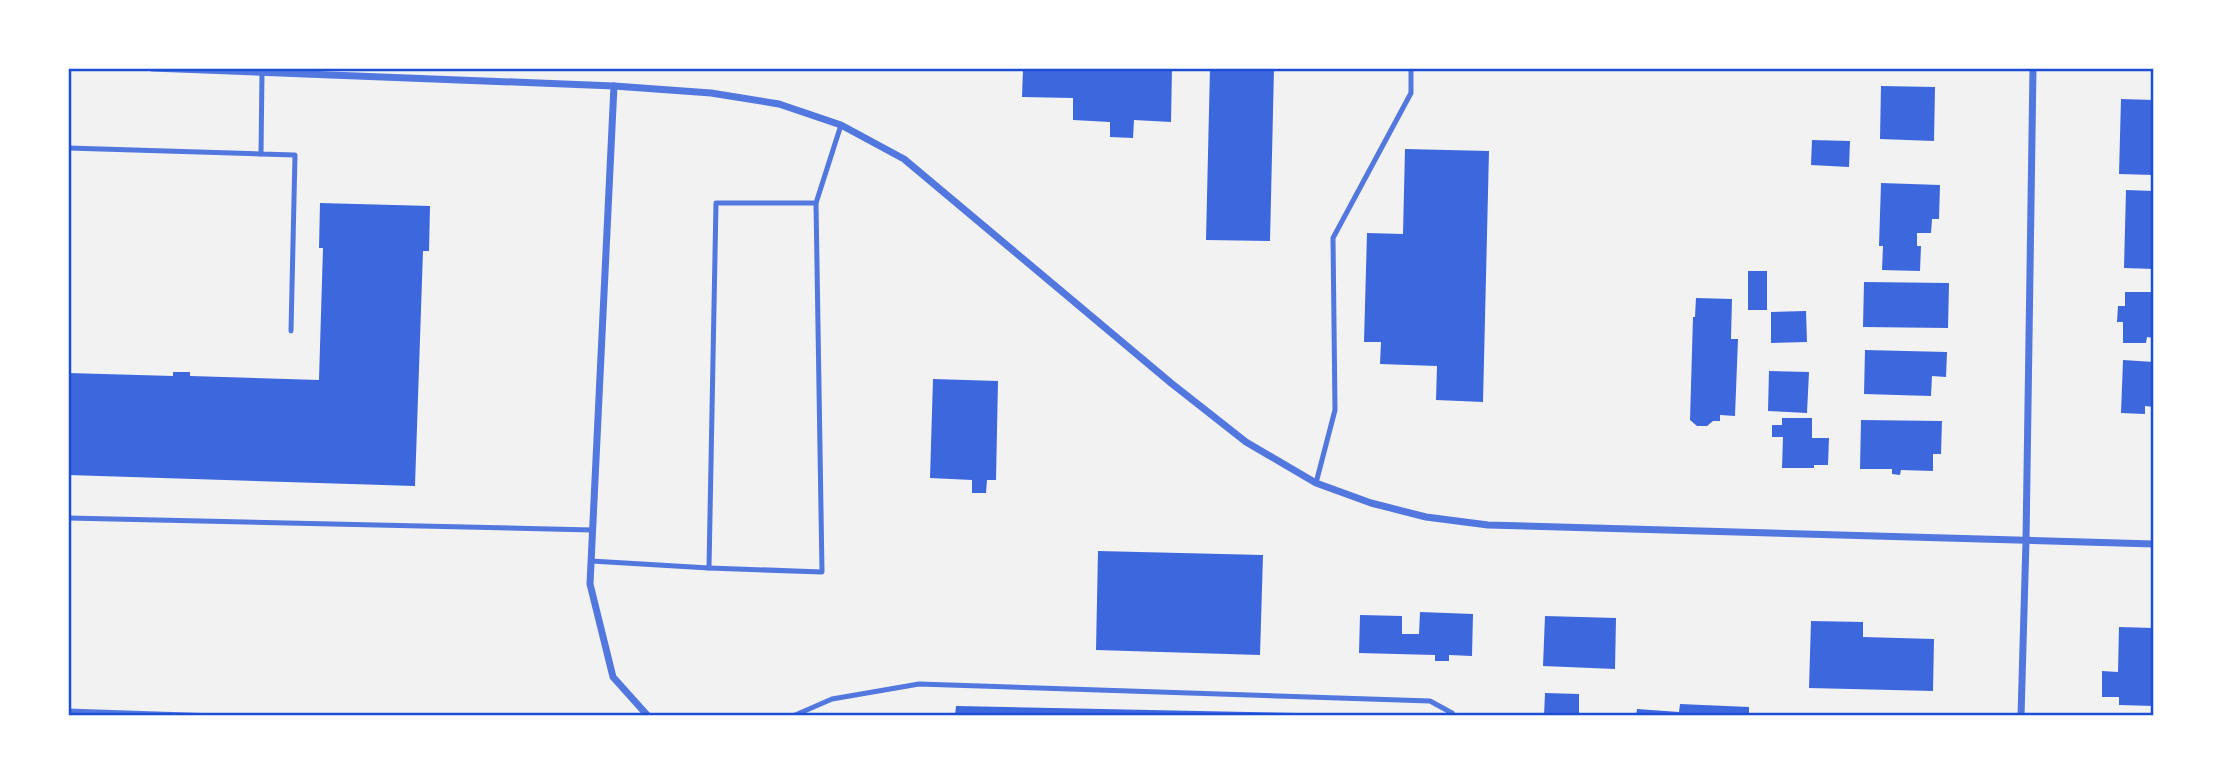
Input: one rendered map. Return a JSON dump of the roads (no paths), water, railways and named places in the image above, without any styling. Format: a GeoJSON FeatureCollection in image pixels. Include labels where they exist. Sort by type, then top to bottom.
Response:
{"type":"FeatureCollection","features":[{"type":"Feature","properties":{"kind":"street"},"geometry":{"type":"LineString","coordinates":[[152,68],[614,86],[711,93],[779,104],[841,125],[904,159],[1171,383],[1246,442],[1316,483],[1371,503],[1426,517],[1488,525],[2154,544]]}},
{"type":"Feature","properties":{"kind":"street"},"geometry":{"type":"LineString","coordinates":[[2021,716],[2033,68]]}},
{"type":"Feature","properties":{"kind":"street"},"geometry":{"type":"LineString","coordinates":[[614,86],[590,584],[613,677],[649,716]]}},
{"type":"Feature","properties":{"kind":"lane"},"geometry":{"type":"LineString","coordinates":[[1316,483],[1335,410],[1333,238],[1411,93],[1411,68]]}},
{"type":"Feature","properties":{"kind":"lane"},"geometry":{"type":"LineString","coordinates":[[261,154],[262,72]]}},
{"type":"Feature","properties":{"kind":"lane"},"geometry":{"type":"LineString","coordinates":[[591,561],[822,572],[816,203],[841,125]]}},
{"type":"Feature","properties":{"kind":"lane"},"geometry":{"type":"LineString","coordinates":[[68,148],[295,155],[291,331]]}},
{"type":"Feature","properties":{"kind":"lane"},"geometry":{"type":"LineString","coordinates":[[709,568],[716,203],[816,203]]}},
{"type":"Feature","properties":{"kind":"lane"},"geometry":{"type":"LineString","coordinates":[[68,518],[592,530]]}},
{"type":"Feature","properties":{"kind":"lane"},"geometry":{"type":"LineString","coordinates":[[793,716],[832,699],[919,684],[1430,701],[1454,716]]}},
{"type":"Feature","properties":{"kind":"lane"},"geometry":{"type":"LineString","coordinates":[[68,711],[216,716]]}}]}
